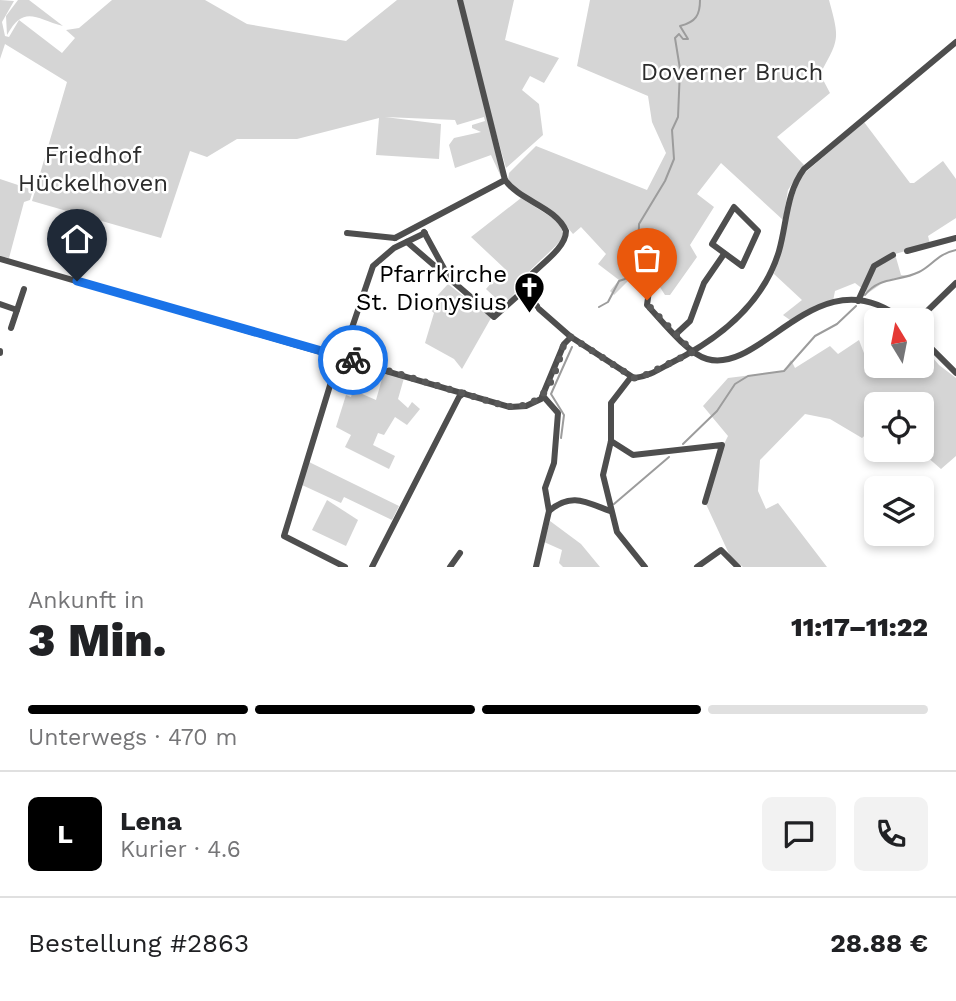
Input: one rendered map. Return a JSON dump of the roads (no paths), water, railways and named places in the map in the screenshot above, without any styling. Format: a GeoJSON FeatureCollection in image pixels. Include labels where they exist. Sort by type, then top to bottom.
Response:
{"type":"FeatureCollection","features":[{"type":"Feature","properties":{"kind":"street"},"geometry":{"type":"LineString","coordinates":[[460,0],[505,180],[514,190],[560,220],[566,231],[560,248],[526,278],[520,287],[522,292],[571,337],[632,377],[641,377],[693,352],[733,324],[755,298],[779,252],[792,188],[804,169],[956,42]]}},
{"type":"Feature","properties":{"kind":"street"},"geometry":{"type":"LineString","coordinates":[[347,233],[395,238],[505,180]]}},
{"type":"Feature","properties":{"kind":"street"},"geometry":{"type":"LineString","coordinates":[[734,207],[758,230],[742,266],[724,254],[712,244],[712,240],[734,207]]}},
{"type":"Feature","properties":{"kind":"street"},"geometry":{"type":"LineString","coordinates":[[420,225],[448,276]]}},
{"type":"Feature","properties":{"kind":"street"},"geometry":{"type":"LineString","coordinates":[[345,567],[284,536],[373,266],[394,248],[425,233]]}},
{"type":"Feature","properties":{"kind":"street"},"geometry":{"type":"LineString","coordinates":[[394,248],[395,238]]}},
{"type":"Feature","properties":{"kind":"street"},"geometry":{"type":"LineString","coordinates":[[907,251],[956,238]]}},
{"type":"Feature","properties":{"kind":"street"},"geometry":{"type":"LineString","coordinates":[[407,242],[494,317],[522,292]]}},
{"type":"Feature","properties":{"kind":"street"},"geometry":{"type":"LineString","coordinates":[[676,334],[690,321],[704,283],[724,254]]}},
{"type":"Feature","properties":{"kind":"street"},"geometry":{"type":"LineString","coordinates":[[858,301],[874,266],[893,255]]}},
{"type":"Feature","properties":{"kind":"street"},"geometry":{"type":"LineString","coordinates":[[0,259],[512,407],[530,405],[543,396],[564,344],[571,337]]}},
{"type":"Feature","properties":{"kind":"street"},"geometry":{"type":"LineString","coordinates":[[652,270],[647,304],[693,352],[707,360],[728,360],[813,310],[831,303],[858,301],[887,308]]}},
{"type":"Feature","properties":{"kind":"street"},"geometry":{"type":"LineString","coordinates":[[930,308],[956,283]]}},
{"type":"Feature","properties":{"kind":"street"},"geometry":{"type":"LineString","coordinates":[[11,328],[24,289]]}},
{"type":"Feature","properties":{"kind":"street"},"geometry":{"type":"LineString","coordinates":[[0,304],[17,310]]}},
{"type":"Feature","properties":{"kind":"street"},"geometry":{"type":"LineString","coordinates":[[934,351],[955,373]]}},
{"type":"Feature","properties":{"kind":"street"},"geometry":{"type":"LineString","coordinates":[[632,377],[611,403],[611,441],[603,475],[617,532],[645,567]]}},
{"type":"Feature","properties":{"kind":"street"},"geometry":{"type":"LineString","coordinates":[[372,567],[459,397],[464,393]]}},
{"type":"Feature","properties":{"kind":"street"},"geometry":{"type":"LineString","coordinates":[[536,567],[549,511],[546,497],[556,442],[558,413],[543,396]]}},
{"type":"Feature","properties":{"kind":"street"},"geometry":{"type":"LineString","coordinates":[[611,441],[633,455],[722,445],[705,502]]}},
{"type":"Feature","properties":{"kind":"street"},"geometry":{"type":"LineString","coordinates":[[546,497],[559,503],[586,500],[610,511]]}},
{"type":"Feature","properties":{"kind":"street"},"geometry":{"type":"LineString","coordinates":[[549,511],[559,503]]}},
{"type":"Feature","properties":{"kind":"street"},"geometry":{"type":"LineString","coordinates":[[697,567],[721,550],[738,567]]}},
{"type":"Feature","properties":{"kind":"street"},"geometry":{"type":"LineString","coordinates":[[450,567],[460,553]]}},
{"type":"Feature","properties":{"kind":"waterway"},"geometry":{"type":"LineString","coordinates":[[599,307],[608,302],[619,281],[625,279],[638,260],[639,224],[665,181],[674,159],[672,130],[678,117],[680,69],[675,38],[679,34],[683,39],[688,39],[680,26],[696,17],[700,0]]}},
{"type":"Feature","properties":{"kind":"waterway"},"geometry":{"type":"LineString","coordinates":[[865,295],[883,282],[919,272],[944,254],[956,250]]}},
{"type":"Feature","properties":{"kind":"waterway"},"geometry":{"type":"LineString","coordinates":[[683,444],[717,411],[735,384],[748,376],[784,371],[815,336],[837,324],[856,306]]}},
{"type":"Feature","properties":{"kind":"waterway"},"geometry":{"type":"LineString","coordinates":[[561,438],[564,415],[551,394],[572,347]]}},
{"type":"Feature","properties":{"kind":"waterway"},"geometry":{"type":"LineString","coordinates":[[614,504],[669,457]]}},
{"type":"Feature","properties":{"kind":"place","name":"Pfarrkirche St. Dionysius"},"geometry":{"type":"Point","coordinates":[530,315]}},
{"type":"Feature","properties":{"kind":"park label","name":"Doverner Bruch"},"geometry":{"type":"Point","coordinates":[732,72]}},
{"type":"Feature","properties":{"kind":"park label","name":"Friedhof Hückelhoven"},"geometry":{"type":"Point","coordinates":[93,169]}}]}
